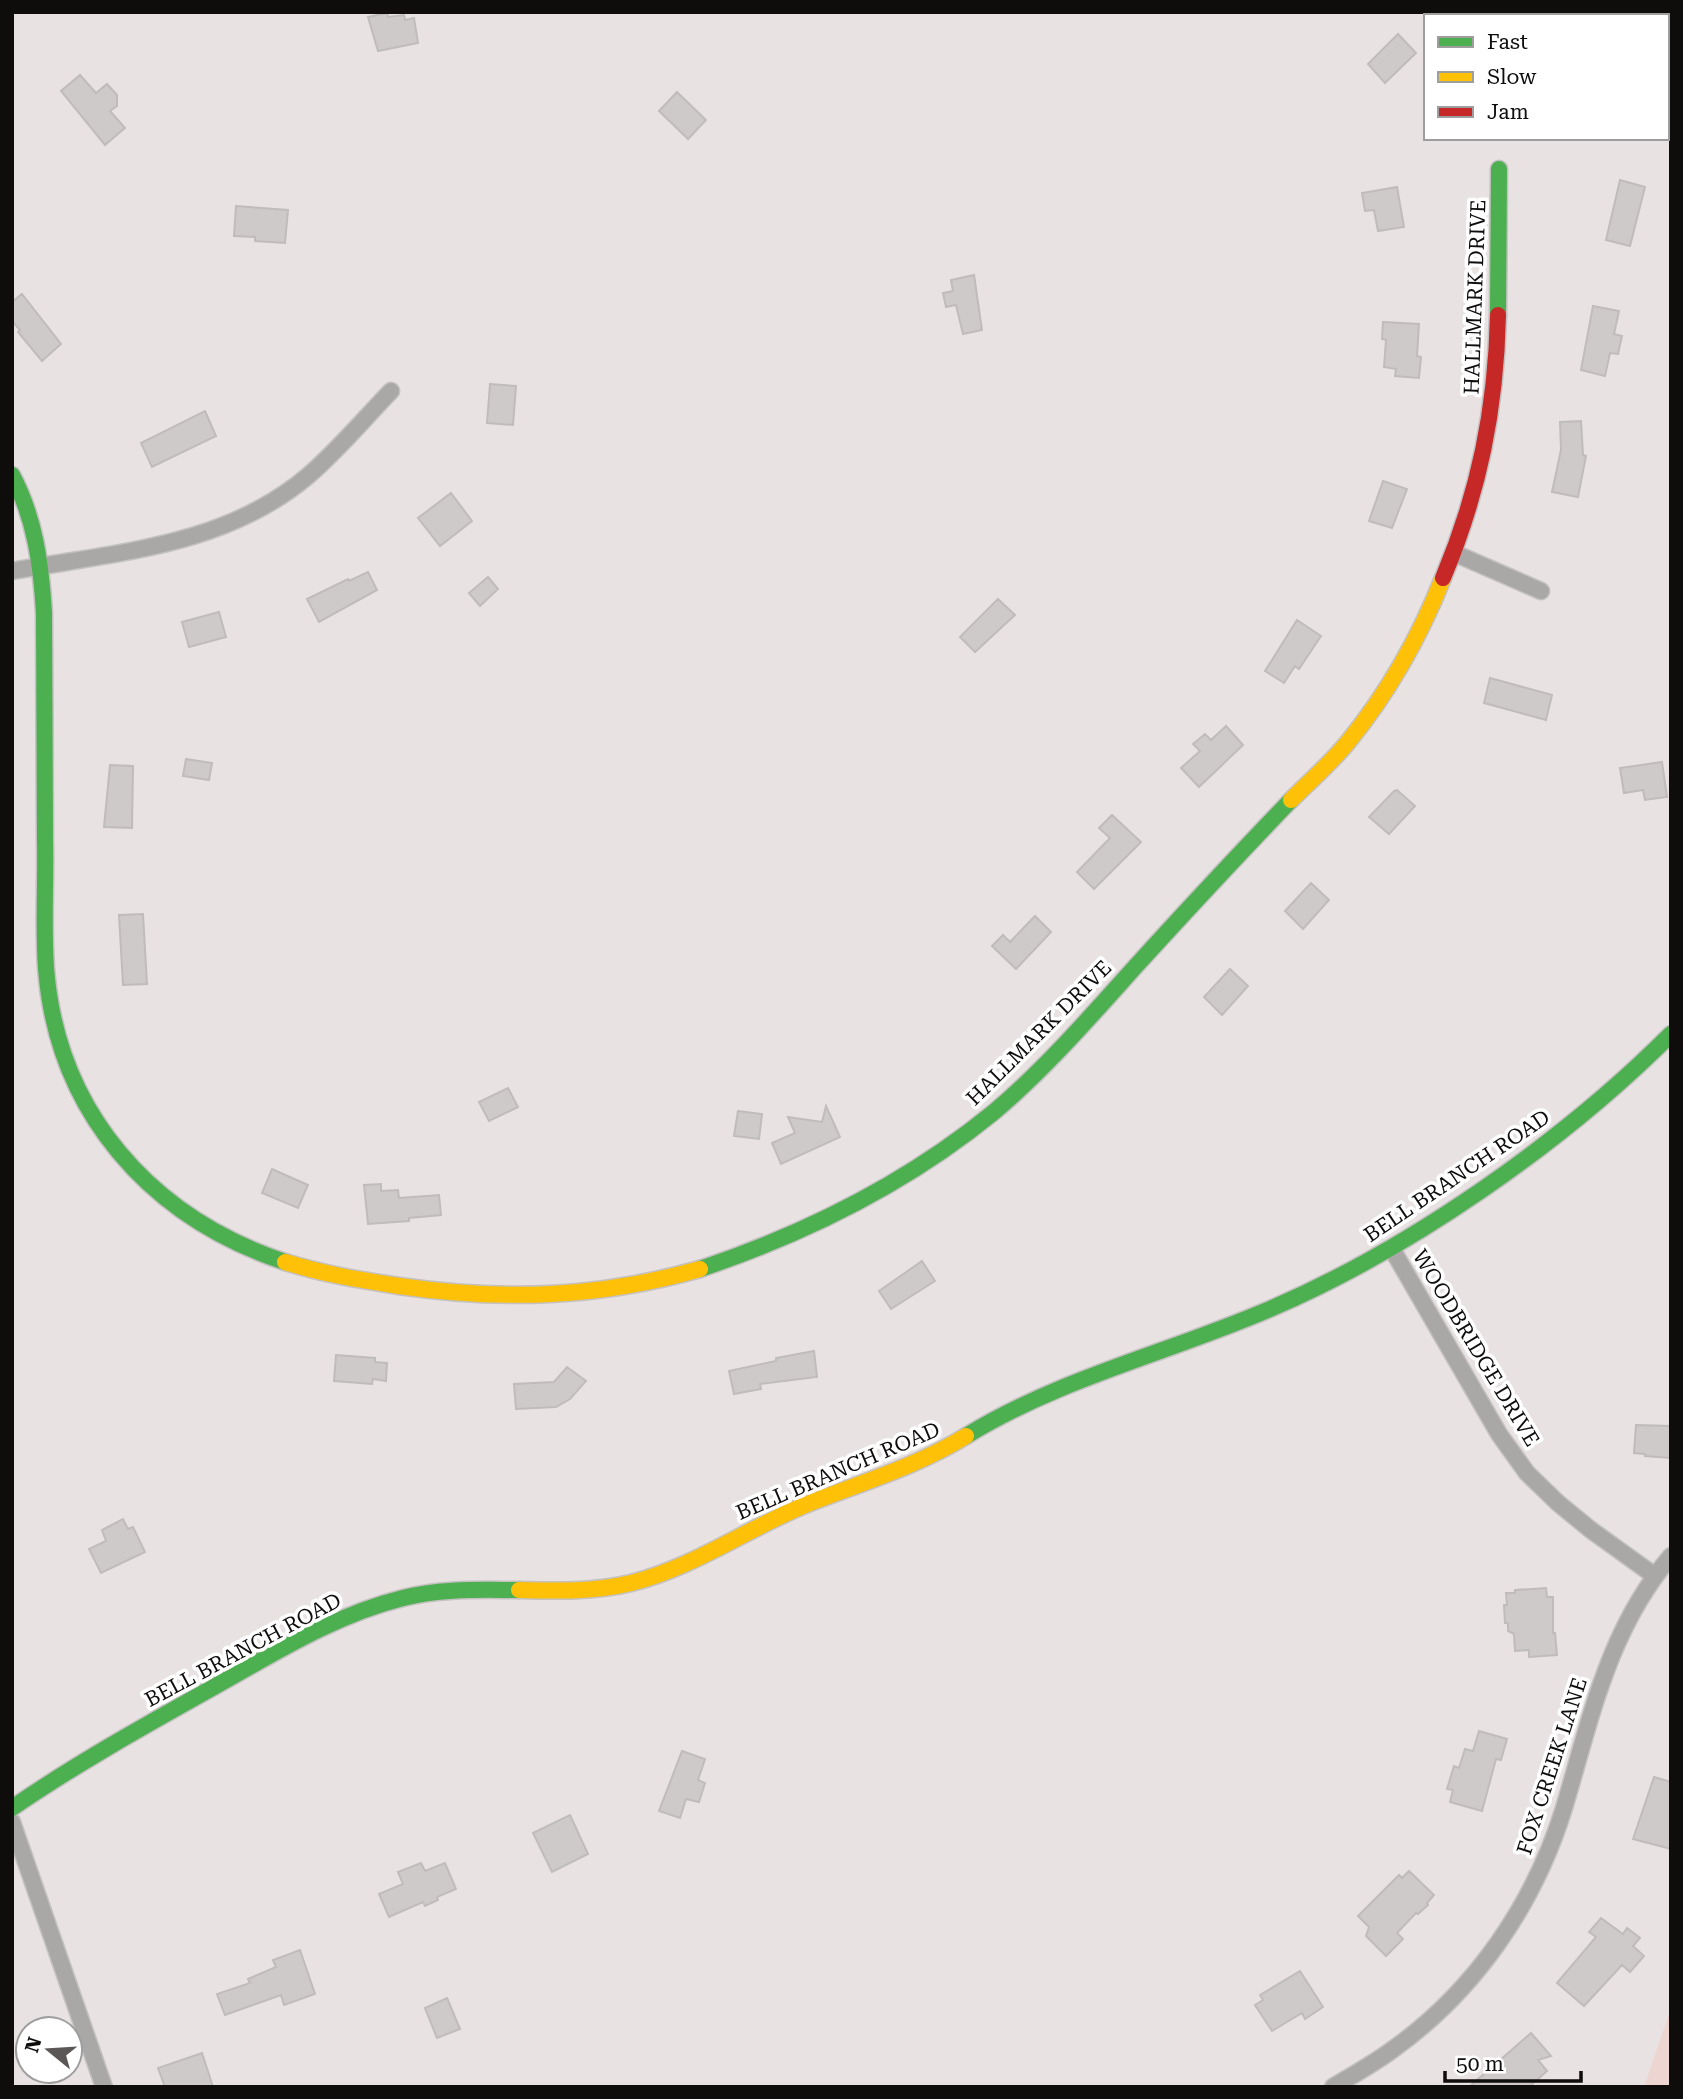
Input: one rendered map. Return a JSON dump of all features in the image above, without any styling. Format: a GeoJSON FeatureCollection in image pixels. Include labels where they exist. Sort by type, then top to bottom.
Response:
{"type":"FeatureCollection","features":[{"type":"Feature","properties":{"kind":"street","name":"HALLMARK DRIVE"},"geometry":{"type":"LineString","coordinates":[[12,475],[20,489],[34,531],[41,565],[44,613],[46,968],[54,1019],[68,1068],[93,1113],[122,1153],[148,1181],[183,1211],[229,1241],[319,1272],[446,1293],[534,1295],[589,1292],[694,1271],[767,1247],[870,1198],[937,1155],[994,1112],[1071,1037],[1233,860],[1347,744],[1384,690],[1442,582],[1454,553],[1483,456],[1493,405],[1498,354],[1499,169]]}},
{"type":"Feature","properties":{"kind":"street"},"geometry":{"type":"LineString","coordinates":[[12,571],[178,542],[215,531],[259,510],[308,475],[391,391]]}},
{"type":"Feature","properties":{"kind":"street"},"geometry":{"type":"LineString","coordinates":[[1454,553],[1541,591]]}},
{"type":"Feature","properties":{"kind":"street","name":"BELL BRANCH ROAD"},"geometry":{"type":"LineString","coordinates":[[12,1808],[49,1782],[126,1736],[276,1652],[364,1611],[405,1597],[452,1590],[588,1590],[632,1582],[705,1553],[825,1497],[928,1459],[1018,1406],[1100,1371],[1269,1310],[1392,1249],[1514,1167],[1607,1094],[1671,1034]]}},
{"type":"Feature","properties":{"kind":"street","name":"WOODBRIDGE DRIVE"},"geometry":{"type":"LineString","coordinates":[[1392,1249],[1499,1434],[1527,1472],[1558,1503],[1654,1576]]}},
{"type":"Feature","properties":{"kind":"street","name":"FOX CREEK LANE"},"geometry":{"type":"LineString","coordinates":[[1333,2087],[1392,2050],[1434,2017],[1500,1942],[1524,1903],[1545,1860],[1563,1811],[1609,1659],[1627,1620],[1654,1576],[1671,1556]]}},
{"type":"Feature","properties":{"kind":"street"},"geometry":{"type":"LineString","coordinates":[[12,1822],[104,2087]]}},
{"type":"Feature","properties":{"kind":"shaded area"},"geometry":{"type":"Polygon","coordinates":[[[1671,2008],[1671,2087],[1644,2087],[1671,2008]]]}},
{"type":"Feature","properties":{"kind":"building"},"geometry":{"type":"Polygon","coordinates":[[[387,13],[388,17],[404,15],[405,20],[414,18],[418,43],[378,51],[368,17],[387,13]]]}},
{"type":"Feature","properties":{"kind":"building"},"geometry":{"type":"Polygon","coordinates":[[[1398,34],[1416,53],[1385,83],[1368,64],[1398,34]]]}},
{"type":"Feature","properties":{"kind":"building"},"geometry":{"type":"Polygon","coordinates":[[[80,75],[96,93],[107,84],[117,95],[117,106],[110,111],[125,128],[105,145],[61,91],[80,75]]]}},
{"type":"Feature","properties":{"kind":"building"},"geometry":{"type":"Polygon","coordinates":[[[677,92],[706,120],[688,139],[659,111],[677,92]]]}},
{"type":"Feature","properties":{"kind":"building"},"geometry":{"type":"Polygon","coordinates":[[[1620,180],[1645,187],[1630,246],[1606,240],[1620,180]]]}},
{"type":"Feature","properties":{"kind":"building"},"geometry":{"type":"Polygon","coordinates":[[[1397,187],[1404,227],[1378,231],[1374,210],[1365,211],[1362,193],[1397,187]]]}},
{"type":"Feature","properties":{"kind":"building"},"geometry":{"type":"Polygon","coordinates":[[[236,206],[288,210],[285,243],[234,236],[236,206]]]}},
{"type":"Feature","properties":{"kind":"building"},"geometry":{"type":"Polygon","coordinates":[[[974,275],[982,330],[963,334],[956,305],[946,307],[943,293],[953,291],[951,280],[974,275]]]}},
{"type":"Feature","properties":{"kind":"building"},"geometry":{"type":"Polygon","coordinates":[[[22,294],[61,344],[42,361],[12,321],[12,302],[22,294]]]}},
{"type":"Feature","properties":{"kind":"building"},"geometry":{"type":"Polygon","coordinates":[[[1593,306],[1619,311],[1614,334],[1622,336],[1618,354],[1610,353],[1605,376],[1581,370],[1593,306]]]}},
{"type":"Feature","properties":{"kind":"building"},"geometry":{"type":"Polygon","coordinates":[[[1383,322],[1419,324],[1419,378],[1395,376],[1396,369],[1384,367],[1386,340],[1382,339],[1383,322]]]}},
{"type":"Feature","properties":{"kind":"building"},"geometry":{"type":"Polygon","coordinates":[[[490,384],[516,386],[513,425],[487,423],[490,384]]]}},
{"type":"Feature","properties":{"kind":"building"},"geometry":{"type":"Polygon","coordinates":[[[205,411],[216,436],[152,467],[141,443],[205,411]]]}},
{"type":"Feature","properties":{"kind":"building"},"geometry":{"type":"Polygon","coordinates":[[[1581,421],[1583,455],[1586,456],[1578,497],[1552,492],[1561,450],[1560,422],[1581,421]]]}},
{"type":"Feature","properties":{"kind":"building"},"geometry":{"type":"Polygon","coordinates":[[[1383,481],[1407,489],[1392,528],[1369,521],[1383,481]]]}},
{"type":"Feature","properties":{"kind":"building"},"geometry":{"type":"Polygon","coordinates":[[[451,493],[472,521],[440,546],[418,518],[451,493]]]}},
{"type":"Feature","properties":{"kind":"building"},"geometry":{"type":"Polygon","coordinates":[[[368,572],[377,590],[319,622],[307,599],[368,572]]]}},
{"type":"Feature","properties":{"kind":"building"},"geometry":{"type":"Polygon","coordinates":[[[488,577],[498,589],[480,606],[469,593],[488,577]]]}},
{"type":"Feature","properties":{"kind":"building"},"geometry":{"type":"Polygon","coordinates":[[[998,599],[1015,615],[975,652],[960,637],[998,599]]]}},
{"type":"Feature","properties":{"kind":"building"},"geometry":{"type":"Polygon","coordinates":[[[219,612],[226,637],[189,647],[182,622],[219,612]]]}},
{"type":"Feature","properties":{"kind":"building"},"geometry":{"type":"Polygon","coordinates":[[[1297,620],[1321,636],[1299,669],[1295,666],[1284,683],[1265,671],[1297,620]]]}},
{"type":"Feature","properties":{"kind":"building"},"geometry":{"type":"Polygon","coordinates":[[[1490,678],[1552,695],[1546,720],[1484,703],[1490,678]]]}},
{"type":"Feature","properties":{"kind":"building"},"geometry":{"type":"Polygon","coordinates":[[[1226,726],[1243,745],[1199,787],[1181,768],[1200,751],[1193,744],[1205,734],[1211,740],[1226,726]]]}},
{"type":"Feature","properties":{"kind":"building"},"geometry":{"type":"Polygon","coordinates":[[[186,759],[212,763],[209,780],[183,776],[186,759]]]}},
{"type":"Feature","properties":{"kind":"building"},"geometry":{"type":"Polygon","coordinates":[[[1662,762],[1667,797],[1645,800],[1643,790],[1624,793],[1620,768],[1662,762]]]}},
{"type":"Feature","properties":{"kind":"building"},"geometry":{"type":"Polygon","coordinates":[[[110,765],[133,766],[132,828],[104,827],[110,765]]]}},
{"type":"Feature","properties":{"kind":"building"},"geometry":{"type":"Polygon","coordinates":[[[1397,790],[1415,806],[1389,834],[1369,817],[1397,790]]]}},
{"type":"Feature","properties":{"kind":"building"},"geometry":{"type":"Polygon","coordinates":[[[1112,815],[1141,842],[1094,889],[1077,872],[1110,838],[1099,828],[1112,815]]]}},
{"type":"Feature","properties":{"kind":"building"},"geometry":{"type":"Polygon","coordinates":[[[1311,883],[1329,900],[1303,929],[1285,911],[1311,883]]]}},
{"type":"Feature","properties":{"kind":"building"},"geometry":{"type":"Polygon","coordinates":[[[143,914],[147,984],[123,985],[119,915],[143,914]]]}},
{"type":"Feature","properties":{"kind":"building"},"geometry":{"type":"Polygon","coordinates":[[[1035,916],[1051,932],[1016,969],[992,946],[1003,935],[1010,942],[1035,916]]]}},
{"type":"Feature","properties":{"kind":"building"},"geometry":{"type":"Polygon","coordinates":[[[1230,969],[1248,986],[1222,1015],[1204,997],[1230,969]]]}},
{"type":"Feature","properties":{"kind":"building"},"geometry":{"type":"Polygon","coordinates":[[[508,1088],[518,1107],[489,1121],[479,1102],[508,1088]]]}},
{"type":"Feature","properties":{"kind":"building"},"geometry":{"type":"Polygon","coordinates":[[[826,1106],[840,1137],[781,1164],[772,1143],[795,1133],[788,1117],[822,1122],[826,1106]]]}},
{"type":"Feature","properties":{"kind":"building"},"geometry":{"type":"Polygon","coordinates":[[[738,1111],[762,1114],[759,1139],[734,1136],[738,1111]]]}},
{"type":"Feature","properties":{"kind":"building"},"geometry":{"type":"Polygon","coordinates":[[[272,1169],[308,1185],[298,1208],[262,1193],[272,1169]]]}},
{"type":"Feature","properties":{"kind":"building"},"geometry":{"type":"Polygon","coordinates":[[[381,1184],[381,1191],[398,1190],[399,1198],[439,1195],[441,1215],[368,1224],[364,1185],[381,1184]]]}},
{"type":"Feature","properties":{"kind":"building"},"geometry":{"type":"Polygon","coordinates":[[[922,1261],[935,1281],[891,1309],[879,1291],[922,1261]]]}},
{"type":"Feature","properties":{"kind":"building"},"geometry":{"type":"Polygon","coordinates":[[[814,1351],[817,1377],[760,1384],[761,1389],[734,1394],[729,1371],[814,1351]]]}},
{"type":"Feature","properties":{"kind":"building"},"geometry":{"type":"Polygon","coordinates":[[[336,1355],[375,1358],[375,1362],[387,1363],[386,1381],[373,1379],[372,1384],[334,1381],[336,1355]]]}},
{"type":"Feature","properties":{"kind":"building"},"geometry":{"type":"Polygon","coordinates":[[[567,1367],[586,1381],[570,1399],[556,1407],[516,1409],[514,1384],[554,1382],[567,1367]]]}},
{"type":"Feature","properties":{"kind":"building"},"geometry":{"type":"Polygon","coordinates":[[[1636,1425],[1671,1426],[1671,1458],[1634,1453],[1636,1425]]]}},
{"type":"Feature","properties":{"kind":"building"},"geometry":{"type":"Polygon","coordinates":[[[123,1519],[128,1529],[133,1527],[145,1552],[101,1573],[89,1549],[106,1541],[102,1530],[123,1519]]]}},
{"type":"Feature","properties":{"kind":"building"},"geometry":{"type":"Polygon","coordinates":[[[1546,1588],[1547,1597],[1553,1597],[1553,1633],[1557,1655],[1529,1657],[1529,1650],[1515,1651],[1514,1634],[1508,1631],[1508,1623],[1505,1623],[1506,1593],[1546,1588]]]}},
{"type":"Feature","properties":{"kind":"building"},"geometry":{"type":"Polygon","coordinates":[[[1479,1731],[1507,1739],[1501,1760],[1496,1759],[1482,1811],[1450,1802],[1453,1790],[1447,1789],[1454,1766],[1459,1768],[1465,1749],[1473,1751],[1479,1731]]]}},
{"type":"Feature","properties":{"kind":"building"},"geometry":{"type":"Polygon","coordinates":[[[682,1751],[705,1759],[698,1780],[705,1783],[699,1802],[686,1799],[680,1818],[659,1811],[682,1751]]]}},
{"type":"Feature","properties":{"kind":"building"},"geometry":{"type":"Polygon","coordinates":[[[1654,1777],[1671,1782],[1671,1849],[1633,1839],[1654,1777]]]}},
{"type":"Feature","properties":{"kind":"building"},"geometry":{"type":"Polygon","coordinates":[[[570,1815],[588,1854],[552,1872],[533,1833],[570,1815]]]}},
{"type":"Feature","properties":{"kind":"building"},"geometry":{"type":"Polygon","coordinates":[[[421,1863],[425,1871],[445,1863],[456,1889],[437,1897],[438,1900],[425,1906],[423,1902],[389,1917],[379,1894],[403,1884],[398,1872],[421,1863]]]}},
{"type":"Feature","properties":{"kind":"building"},"geometry":{"type":"Polygon","coordinates":[[[1409,1871],[1434,1895],[1428,1905],[1416,1913],[1397,1933],[1403,1939],[1386,1956],[1366,1936],[1369,1927],[1358,1916],[1399,1875],[1402,1878],[1409,1871]]]}},
{"type":"Feature","properties":{"kind":"building"},"geometry":{"type":"Polygon","coordinates":[[[1601,1918],[1623,1934],[1627,1928],[1640,1938],[1633,1946],[1644,1956],[1630,1972],[1622,1965],[1584,2006],[1557,1983],[1596,1937],[1589,1932],[1601,1918]]]}},
{"type":"Feature","properties":{"kind":"building"},"geometry":{"type":"Polygon","coordinates":[[[300,1950],[315,1994],[284,2005],[281,1995],[225,2015],[217,1994],[250,1983],[248,1979],[276,1967],[273,1960],[300,1950]]]}},
{"type":"Feature","properties":{"kind":"building"},"geometry":{"type":"Polygon","coordinates":[[[1300,1971],[1323,2007],[1305,2019],[1302,2013],[1272,2031],[1255,2005],[1263,2000],[1260,1995],[1300,1971]]]}},
{"type":"Feature","properties":{"kind":"building"},"geometry":{"type":"Polygon","coordinates":[[[447,1998],[460,2029],[437,2038],[425,2008],[447,1998]]]}},
{"type":"Feature","properties":{"kind":"building"},"geometry":{"type":"Polygon","coordinates":[[[1531,2033],[1551,2056],[1538,2060],[1547,2071],[1529,2087],[1469,2087],[1531,2033]]]}},
{"type":"Feature","properties":{"kind":"building"},"geometry":{"type":"Polygon","coordinates":[[[202,2053],[213,2087],[165,2087],[158,2068],[202,2053]]]}},
{"type":"Feature","properties":{"kind":"traffic: fast"},"geometry":{"type":"LineString","coordinates":[[1498,315],[1499,169]]}},
{"type":"Feature","properties":{"kind":"traffic: fast"},"geometry":{"type":"LineString","coordinates":[[12,475],[31,525],[39,559],[43,595],[46,968],[54,1020],[69,1068],[91,1112],[119,1152],[153,1187],[192,1217],[236,1242],[285,1262]]}},
{"type":"Feature","properties":{"kind":"traffic: fast"},"geometry":{"type":"LineString","coordinates":[[700,1269],[779,1239],[854,1204],[926,1162],[994,1112],[1067,1042],[1291,800]]}},
{"type":"Feature","properties":{"kind":"traffic: fast"},"geometry":{"type":"LineString","coordinates":[[966,1436],[1002,1416],[1077,1382],[1270,1309],[1377,1256],[1482,1190],[1534,1153],[1629,1074],[1671,1034]]}},
{"type":"Feature","properties":{"kind":"traffic: fast"},"geometry":{"type":"LineString","coordinates":[[12,1808],[161,1717],[281,1649],[353,1614],[403,1598],[432,1593],[519,1590]]}},
{"type":"Feature","properties":{"kind":"traffic: slow"},"geometry":{"type":"LineString","coordinates":[[1291,800],[1328,765],[1376,704],[1413,643],[1443,578]]}},
{"type":"Feature","properties":{"kind":"traffic: slow"},"geometry":{"type":"LineString","coordinates":[[285,1262],[327,1273],[399,1286],[513,1295],[625,1286],[700,1269]]}},
{"type":"Feature","properties":{"kind":"traffic: slow"},"geometry":{"type":"LineString","coordinates":[[519,1590],[603,1588],[654,1576],[698,1558],[805,1505],[927,1457],[966,1436]]}},
{"type":"Feature","properties":{"kind":"traffic: jam"},"geometry":{"type":"LineString","coordinates":[[1443,578],[1456,546],[1483,450],[1494,384],[1498,315]]}}]}
